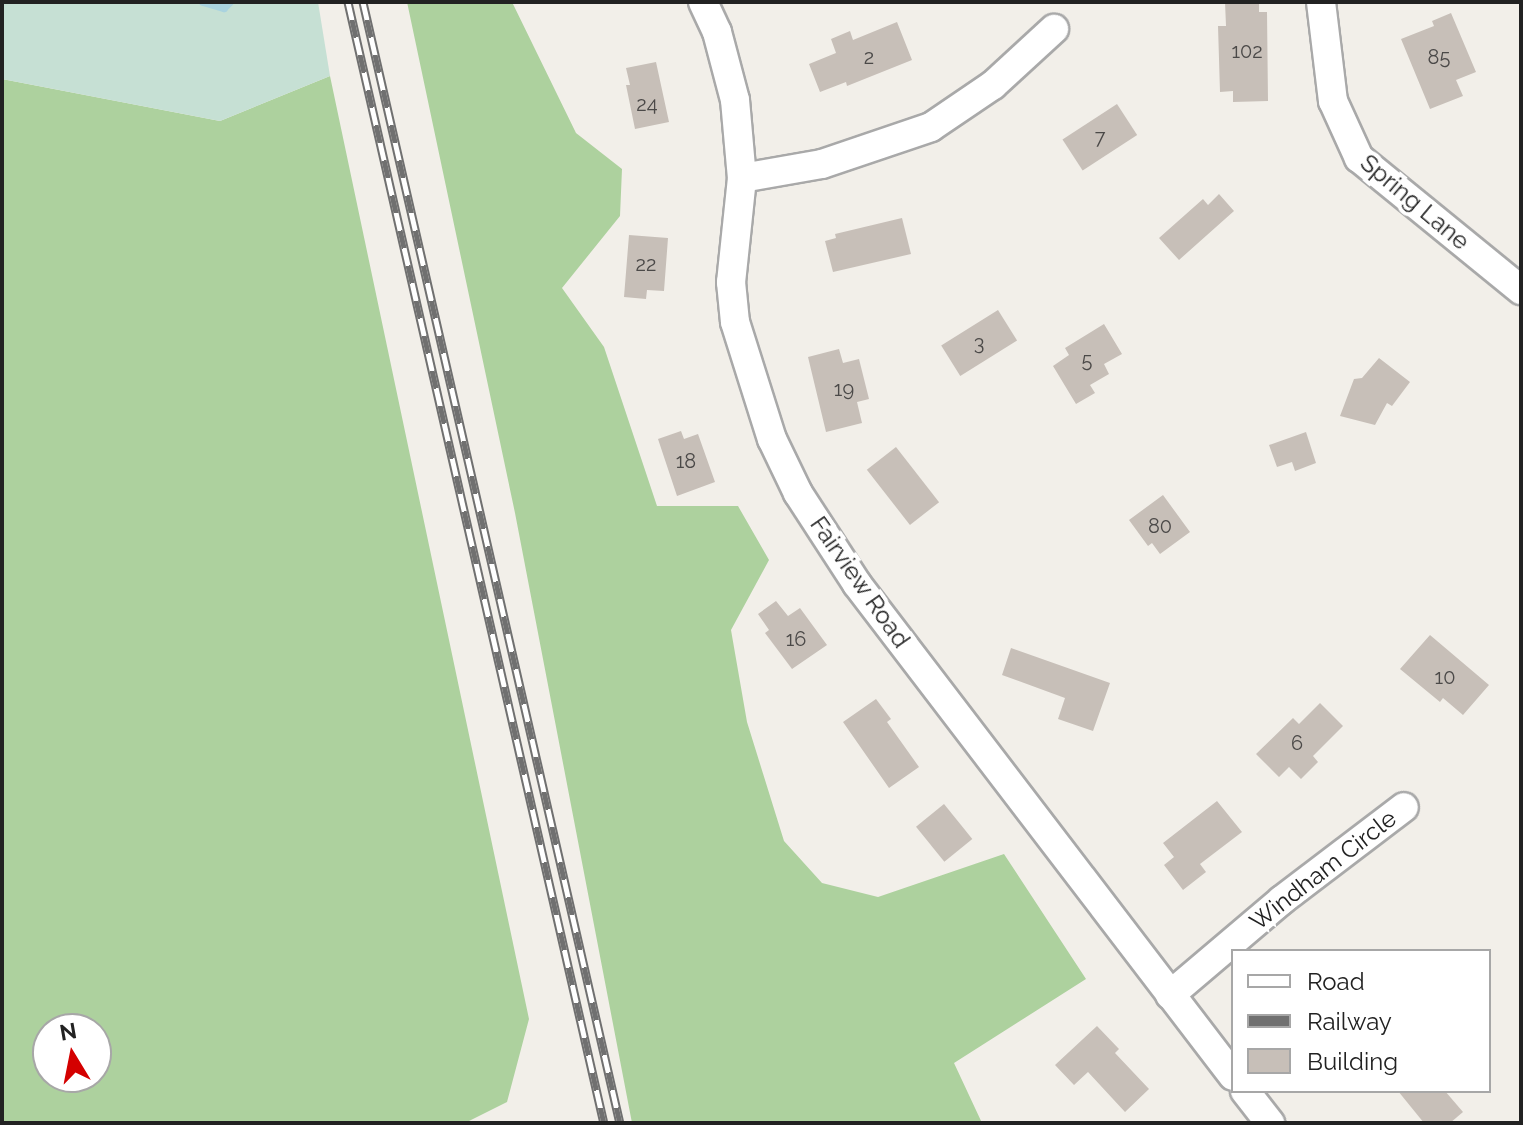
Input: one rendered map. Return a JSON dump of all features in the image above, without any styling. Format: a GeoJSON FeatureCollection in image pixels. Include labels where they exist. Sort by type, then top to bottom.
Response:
{"type":"FeatureCollection","features":[{"type":"Feature","properties":{"kind":"street","name":"Fairview Road"},"geometry":{"type":"LineString","coordinates":[[703,2],[717,32],[735,100],[742,178],[731,282],[735,322],[772,439],[798,493],[857,584],[1231,1073]]}},
{"type":"Feature","properties":{"kind":"street","name":"Spring Lane"},"geometry":{"type":"LineString","coordinates":[[1321,2],[1333,101],[1359,158],[1521,290]]}},
{"type":"Feature","properties":{"kind":"street"},"geometry":{"type":"LineString","coordinates":[[742,178],[822,164],[931,127],[993,85],[1054,29]]}},
{"type":"Feature","properties":{"kind":"street","name":"Windham Circle"},"geometry":{"type":"LineString","coordinates":[[1170,995],[1282,900],[1404,807]]}},
{"type":"Feature","properties":{"kind":"street"},"geometry":{"type":"LineString","coordinates":[[1247,1093],[1270,1123]]}},
{"type":"Feature","properties":{"kind":"green space"},"geometry":{"type":"Polygon","coordinates":[[[2,2],[318,2],[330,76],[220,121],[2,79],[2,2]]]}},
{"type":"Feature","properties":{"kind":"green space"},"geometry":{"type":"Polygon","coordinates":[[[407,2],[512,2],[576,133],[622,169],[620,216],[562,288],[604,347],[657,506],[738,506],[769,560],[731,630],[747,722],[784,841],[822,883],[878,897],[1004,854],[1086,979],[954,1063],[982,1123],[632,1123],[515,513],[407,2]]]}},
{"type":"Feature","properties":{"kind":"green space"},"geometry":{"type":"Polygon","coordinates":[[[330,76],[529,1019],[507,1102],[465,1123],[2,1123],[2,79],[220,121],[330,76]]]}},
{"type":"Feature","properties":{"kind":"building"},"geometry":{"type":"Polygon","coordinates":[[[1225,2],[1259,2],[1259,12],[1267,12],[1268,101],[1233,102],[1233,91],[1220,92],[1218,26],[1226,26],[1225,2]]]}},
{"type":"Feature","properties":{"kind":"building"},"geometry":{"type":"Polygon","coordinates":[[[1451,13],[1476,72],[1456,80],[1463,96],[1430,109],[1401,39],[1434,26],[1432,21],[1451,13]]]}},
{"type":"Feature","properties":{"kind":"building"},"geometry":{"type":"Polygon","coordinates":[[[897,22],[912,60],[847,86],[846,82],[820,92],[809,64],[836,53],[831,39],[850,31],[853,40],[897,22]]]}},
{"type":"Feature","properties":{"kind":"building"},"geometry":{"type":"Polygon","coordinates":[[[656,62],[669,122],[635,129],[626,85],[630,85],[626,68],[656,62]]]}},
{"type":"Feature","properties":{"kind":"building"},"geometry":{"type":"Polygon","coordinates":[[[1117,104],[1137,135],[1083,170],[1062,139],[1117,104]]]}},
{"type":"Feature","properties":{"kind":"building"},"geometry":{"type":"Polygon","coordinates":[[[1219,194],[1234,211],[1179,260],[1159,238],[1203,199],[1208,205],[1219,194]]]}},
{"type":"Feature","properties":{"kind":"building"},"geometry":{"type":"Polygon","coordinates":[[[902,218],[911,254],[833,272],[825,241],[836,238],[835,234],[902,218]]]}},
{"type":"Feature","properties":{"kind":"building"},"geometry":{"type":"Polygon","coordinates":[[[629,235],[668,238],[664,291],[647,290],[646,299],[624,297],[629,235]]]}},
{"type":"Feature","properties":{"kind":"building"},"geometry":{"type":"Polygon","coordinates":[[[998,310],[1017,341],[960,376],[941,346],[998,310]]]}},
{"type":"Feature","properties":{"kind":"building"},"geometry":{"type":"Polygon","coordinates":[[[1104,324],[1122,354],[1104,364],[1109,374],[1090,385],[1095,393],[1076,404],[1053,366],[1069,355],[1065,348],[1104,324]]]}},
{"type":"Feature","properties":{"kind":"building"},"geometry":{"type":"Polygon","coordinates":[[[839,349],[843,363],[859,359],[869,399],[857,402],[862,423],[826,432],[808,357],[839,349]]]}},
{"type":"Feature","properties":{"kind":"building"},"geometry":{"type":"Polygon","coordinates":[[[1379,358],[1410,382],[1392,406],[1387,403],[1375,425],[1340,416],[1354,379],[1362,378],[1379,358]]]}},
{"type":"Feature","properties":{"kind":"building"},"geometry":{"type":"Polygon","coordinates":[[[681,431],[684,439],[698,434],[715,482],[677,496],[658,439],[681,431]]]}},
{"type":"Feature","properties":{"kind":"building"},"geometry":{"type":"Polygon","coordinates":[[[1306,432],[1316,463],[1295,471],[1292,462],[1277,467],[1269,445],[1306,432]]]}},
{"type":"Feature","properties":{"kind":"building"},"geometry":{"type":"Polygon","coordinates":[[[896,447],[939,502],[910,525],[867,470],[896,447]]]}},
{"type":"Feature","properties":{"kind":"building"},"geometry":{"type":"Polygon","coordinates":[[[1163,495],[1190,532],[1160,554],[1152,543],[1148,546],[1129,520],[1163,495]]]}},
{"type":"Feature","properties":{"kind":"building"},"geometry":{"type":"Polygon","coordinates":[[[776,601],[788,616],[800,608],[827,645],[792,669],[765,633],[769,630],[758,614],[776,601]]]}},
{"type":"Feature","properties":{"kind":"building"},"geometry":{"type":"Polygon","coordinates":[[[1430,635],[1489,685],[1463,715],[1443,698],[1440,702],[1400,669],[1430,635]]]}},
{"type":"Feature","properties":{"kind":"building"},"geometry":{"type":"Polygon","coordinates":[[[1011,648],[1110,683],[1093,731],[1058,719],[1065,698],[1002,675],[1011,648]]]}},
{"type":"Feature","properties":{"kind":"building"},"geometry":{"type":"Polygon","coordinates":[[[876,699],[891,719],[887,722],[919,767],[889,788],[843,722],[876,699]]]}},
{"type":"Feature","properties":{"kind":"building"},"geometry":{"type":"Polygon","coordinates":[[[1320,703],[1343,726],[1313,756],[1318,762],[1301,779],[1289,767],[1279,777],[1256,754],[1293,718],[1299,724],[1320,703]]]}},
{"type":"Feature","properties":{"kind":"building"},"geometry":{"type":"Polygon","coordinates":[[[1217,801],[1242,832],[1200,864],[1206,872],[1183,890],[1164,865],[1174,857],[1163,843],[1217,801]]]}},
{"type":"Feature","properties":{"kind":"building"},"geometry":{"type":"Polygon","coordinates":[[[944,804],[972,839],[944,862],[916,827],[944,804]]]}},
{"type":"Feature","properties":{"kind":"building"},"geometry":{"type":"Polygon","coordinates":[[[1097,1026],[1119,1049],[1115,1053],[1149,1089],[1125,1112],[1088,1072],[1074,1085],[1055,1065],[1097,1026]]]}},
{"type":"Feature","properties":{"kind":"building"},"geometry":{"type":"Polygon","coordinates":[[[1400,1093],[1447,1093],[1463,1112],[1450,1123],[1424,1123],[1400,1093]]]}},
{"type":"Feature","properties":{"kind":"waterway"},"geometry":{"type":"LineString","coordinates":[[203,2],[224,8],[230,2]]}},
{"type":"Feature","properties":{"kind":"railway"},"geometry":{"type":"LineString","coordinates":[[348,2],[604,1123]]}},
{"type":"Feature","properties":{"kind":"railway"},"geometry":{"type":"LineString","coordinates":[[363,2],[620,1123]]}}]}
